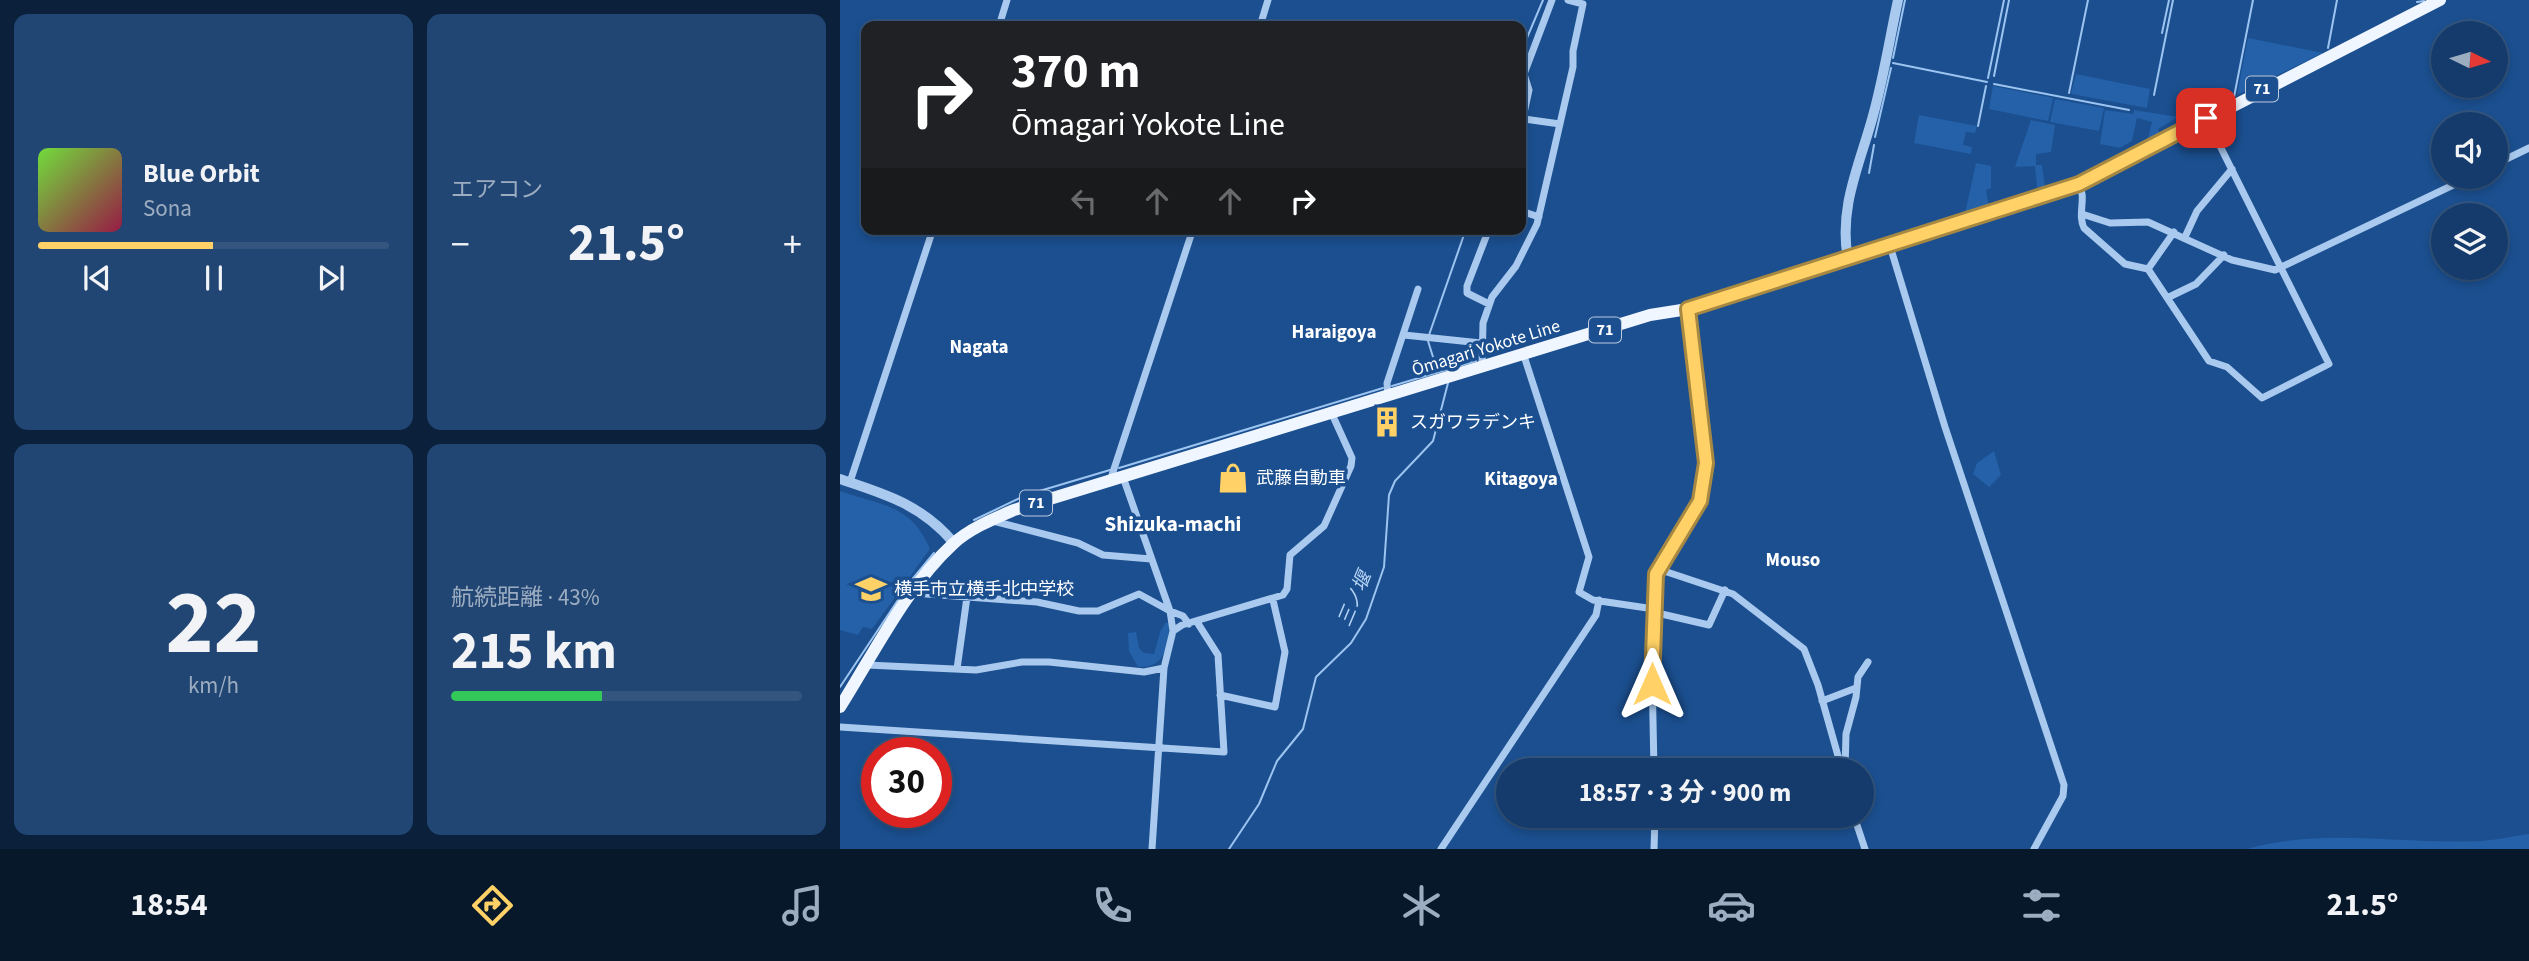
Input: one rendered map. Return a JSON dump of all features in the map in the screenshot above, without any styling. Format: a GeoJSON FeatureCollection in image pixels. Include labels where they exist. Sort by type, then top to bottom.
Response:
{"type":"FeatureCollection","features":[{"type":"Feature","properties":{"kind":"main road","name":"Ōmagari Yokote Line"},"geometry":{"type":"LineString","coordinates":[[840,708],[913,593],[954,543],[991,520],[1014,510],[1524,356],[1650,315],[1688,309],[2079,184],[2440,0]]}},
{"type":"Feature","properties":{"kind":"street"},"geometry":{"type":"LineString","coordinates":[[1001,21],[1007,0]]}},
{"type":"Feature","properties":{"kind":"street"},"geometry":{"type":"LineString","coordinates":[[1261,21],[1268,0]]}},
{"type":"Feature","properties":{"kind":"street"},"geometry":{"type":"LineString","coordinates":[[1526,69],[1552,0]]}},
{"type":"Feature","properties":{"kind":"street"},"geometry":{"type":"LineString","coordinates":[[1482,367],[1481,344],[1489,304],[1516,266],[1539,217],[1583,4],[1568,0]]}},
{"type":"Feature","properties":{"kind":"street"},"geometry":{"type":"LineString","coordinates":[[1848,259],[1843,236],[1846,202],[1875,109],[1898,0]]}},
{"type":"Feature","properties":{"kind":"street"},"geometry":{"type":"LineString","coordinates":[[1526,80],[1529,90],[1526,104]]}},
{"type":"Feature","properties":{"kind":"street"},"geometry":{"type":"LineString","coordinates":[[2079,184],[2083,192],[2084,228],[2125,264],[2148,269],[2209,361],[2227,367],[2262,398],[2329,364],[2206,118]]}},
{"type":"Feature","properties":{"kind":"street"},"geometry":{"type":"LineString","coordinates":[[1526,123],[1560,124]]}},
{"type":"Feature","properties":{"kind":"street"},"geometry":{"type":"LineString","coordinates":[[2508,158],[2529,148]]}},
{"type":"Feature","properties":{"kind":"street"},"geometry":{"type":"LineString","coordinates":[[2185,237],[2197,211],[2232,169]]}},
{"type":"Feature","properties":{"kind":"street"},"geometry":{"type":"LineString","coordinates":[[2082,214],[2110,223],[2148,222],[2224,255],[2275,270],[2445,189]]}},
{"type":"Feature","properties":{"kind":"street"},"geometry":{"type":"LineString","coordinates":[[1526,213],[1539,217]]}},
{"type":"Feature","properties":{"kind":"street"},"geometry":{"type":"LineString","coordinates":[[2148,269],[2174,232]]}},
{"type":"Feature","properties":{"kind":"street"},"geometry":{"type":"LineString","coordinates":[[931,235],[845,480],[916,508],[935,521],[954,543]]}},
{"type":"Feature","properties":{"kind":"street"},"geometry":{"type":"LineString","coordinates":[[1110,482],[1192,235]]}},
{"type":"Feature","properties":{"kind":"street"},"geometry":{"type":"LineString","coordinates":[[1487,235],[1467,286],[1467,293],[1489,304]]}},
{"type":"Feature","properties":{"kind":"street"},"geometry":{"type":"LineString","coordinates":[[1890,246],[1945,427],[2064,785],[2063,796],[2034,849]]}},
{"type":"Feature","properties":{"kind":"street"},"geometry":{"type":"LineString","coordinates":[[2167,298],[2196,284],[2224,255]]}},
{"type":"Feature","properties":{"kind":"street"},"geometry":{"type":"LineString","coordinates":[[1388,397],[1387,383],[1418,289]]}},
{"type":"Feature","properties":{"kind":"street"},"geometry":{"type":"LineString","coordinates":[[1654,758],[1653,610],[1658,569],[1700,501],[1706,463],[1688,309]]}},
{"type":"Feature","properties":{"kind":"street"},"geometry":{"type":"LineString","coordinates":[[1404,335],[1481,344]]}},
{"type":"Feature","properties":{"kind":"street"},"geometry":{"type":"LineString","coordinates":[[1524,356],[1589,557],[1579,592],[1598,600],[1653,610],[1709,625],[1724,590]]}},
{"type":"Feature","properties":{"kind":"street"},"geometry":{"type":"LineString","coordinates":[[1173,631],[1283,596],[1287,589],[1290,555],[1324,526],[1351,466],[1352,458],[1332,414]]}},
{"type":"Feature","properties":{"kind":"street"},"geometry":{"type":"LineString","coordinates":[[1123,477],[1170,611],[1173,631],[1164,668],[1152,849]]}},
{"type":"Feature","properties":{"kind":"street"},"geometry":{"type":"LineString","coordinates":[[991,520],[1078,543],[1103,555],[1151,559]]}},
{"type":"Feature","properties":{"kind":"street"},"geometry":{"type":"LineString","coordinates":[[1658,569],[1724,590],[1804,649],[1839,758]]}},
{"type":"Feature","properties":{"kind":"street"},"geometry":{"type":"LineString","coordinates":[[840,727],[1224,752],[1218,655],[1193,623],[1183,616],[1139,594],[1098,611],[1079,611],[1037,602],[913,593]]}},
{"type":"Feature","properties":{"kind":"street"},"geometry":{"type":"LineString","coordinates":[[957,669],[967,597]]}},
{"type":"Feature","properties":{"kind":"street"},"geometry":{"type":"LineString","coordinates":[[1220,695],[1275,707],[1285,652],[1273,600]]}},
{"type":"Feature","properties":{"kind":"street"},"geometry":{"type":"LineString","coordinates":[[1441,849],[1596,615],[1598,600]]}},
{"type":"Feature","properties":{"kind":"street"},"geometry":{"type":"LineString","coordinates":[[867,665],[976,670],[1022,662],[1144,672],[1164,668]]}},
{"type":"Feature","properties":{"kind":"street"},"geometry":{"type":"LineString","coordinates":[[1844,758],[1856,688],[1861,669],[1868,662]]}},
{"type":"Feature","properties":{"kind":"street"},"geometry":{"type":"LineString","coordinates":[[1822,701],[1856,688]]}},
{"type":"Feature","properties":{"kind":"street"},"geometry":{"type":"LineString","coordinates":[[1654,849],[1655,828]]}},
{"type":"Feature","properties":{"kind":"street"},"geometry":{"type":"LineString","coordinates":[[1857,828],[1863,848]]}},
{"type":"Feature","properties":{"kind":"shaded area"},"geometry":{"type":"Polygon","coordinates":[[[2248,38],[2323,53],[2237,95],[2248,38]]]}},
{"type":"Feature","properties":{"kind":"shaded area"},"geometry":{"type":"Polygon","coordinates":[[[2076,74],[2150,89],[2147,108],[2071,94],[2076,74]]]}},
{"type":"Feature","properties":{"kind":"shaded area"},"geometry":{"type":"Polygon","coordinates":[[[1993,86],[2053,98],[2048,121],[1989,109],[1993,86]]]}},
{"type":"Feature","properties":{"kind":"shaded area"},"geometry":{"type":"Polygon","coordinates":[[[2055,99],[2104,108],[2099,131],[2050,122],[2055,99]]]}},
{"type":"Feature","properties":{"kind":"shaded area"},"geometry":{"type":"Polygon","coordinates":[[[2105,110],[2133,114],[2134,110],[2178,117],[2158,129],[2160,135],[2147,142],[2152,122],[2137,118],[2132,141],[2120,148],[2100,144],[2105,110]]]}},
{"type":"Feature","properties":{"kind":"shaded area"},"geometry":{"type":"Polygon","coordinates":[[[1919,115],[1977,126],[1975,133],[1966,132],[1963,145],[1972,147],[1971,154],[1914,143],[1919,115]]]}},
{"type":"Feature","properties":{"kind":"shaded area"},"geometry":{"type":"Polygon","coordinates":[[[2031,120],[2055,125],[2051,152],[2036,154],[2036,165],[2042,165],[2045,187],[2037,187],[2035,166],[2015,167],[2031,120]]]}},
{"type":"Feature","properties":{"kind":"shaded area"},"geometry":{"type":"Polygon","coordinates":[[[1976,163],[1991,166],[1991,188],[1986,190],[1989,207],[1965,213],[1976,163]]]}},
{"type":"Feature","properties":{"kind":"shaded area"},"geometry":{"type":"Polygon","coordinates":[[[1994,451],[2001,475],[1989,487],[1973,474],[1977,463],[1994,451]]]}},
{"type":"Feature","properties":{"kind":"shaded area","name":"横手市立横手北中学校"},"geometry":{"type":"Polygon","coordinates":[[[840,491],[882,504],[904,515],[914,523],[930,549],[872,629],[863,627],[858,635],[840,630],[840,491]]]}},
{"type":"Feature","properties":{"kind":"shaded area"},"geometry":{"type":"Polygon","coordinates":[[[1166,622],[1169,624],[1169,632],[1164,654],[1154,664],[1138,667],[1129,651],[1128,633],[1136,632],[1139,648],[1144,653],[1154,654],[1160,632],[1166,622]]]}},
{"type":"Feature","properties":{"kind":"shaded area"},"geometry":{"type":"Polygon","coordinates":[[[2529,834],[2529,849],[2247,849],[2305,839],[2363,838],[2451,842],[2529,834]]]}},
{"type":"Feature","properties":{"kind":"waterway","name":"三ノ堰"},"geometry":{"type":"LineString","coordinates":[[1526,40],[1543,0]]}},
{"type":"Feature","properties":{"kind":"waterway"},"geometry":{"type":"LineString","coordinates":[[1893,58],[1905,0]]}},
{"type":"Feature","properties":{"kind":"waterway"},"geometry":{"type":"LineString","coordinates":[[1988,78],[2004,0]]}},
{"type":"Feature","properties":{"kind":"waterway"},"geometry":{"type":"LineString","coordinates":[[1994,76],[2009,0]]}},
{"type":"Feature","properties":{"kind":"waterway"},"geometry":{"type":"LineString","coordinates":[[2069,93],[2088,0]]}},
{"type":"Feature","properties":{"kind":"waterway"},"geometry":{"type":"LineString","coordinates":[[2162,33],[2169,0]]}},
{"type":"Feature","properties":{"kind":"waterway"},"geometry":{"type":"LineString","coordinates":[[2154,95],[2173,0]]}},
{"type":"Feature","properties":{"kind":"waterway"},"geometry":{"type":"LineString","coordinates":[[2234,97],[2253,0]]}},
{"type":"Feature","properties":{"kind":"waterway"},"geometry":{"type":"LineString","coordinates":[[2328,48],[2337,0]]}},
{"type":"Feature","properties":{"kind":"waterway"},"geometry":{"type":"LineString","coordinates":[[2417,2],[2424,1]]}},
{"type":"Feature","properties":{"kind":"waterway"},"geometry":{"type":"LineString","coordinates":[[1893,63],[1987,82]]}},
{"type":"Feature","properties":{"kind":"waterway"},"geometry":{"type":"LineString","coordinates":[[1875,137],[1891,68]]}},
{"type":"Feature","properties":{"kind":"waterway"},"geometry":{"type":"LineString","coordinates":[[1994,84],[2129,110]]}},
{"type":"Feature","properties":{"kind":"waterway"},"geometry":{"type":"LineString","coordinates":[[1978,126],[1986,86]]}},
{"type":"Feature","properties":{"kind":"waterway"},"geometry":{"type":"LineString","coordinates":[[1869,173],[1874,145]]}},
{"type":"Feature","properties":{"kind":"waterway","name":"三ノ堰"},"geometry":{"type":"LineString","coordinates":[[1429,335],[1464,235]]}},
{"type":"Feature","properties":{"kind":"waterway","name":"三ノ堰"},"geometry":{"type":"LineString","coordinates":[[1428,341],[1433,357],[1442,367]]}},
{"type":"Feature","properties":{"kind":"waterway"},"geometry":{"type":"LineString","coordinates":[[1392,386],[1476,361]]}},
{"type":"Feature","properties":{"kind":"waterway","name":"三ノ堰"},"geometry":{"type":"LineString","coordinates":[[1229,849],[1259,804],[1277,761],[1303,729],[1316,677],[1351,643],[1366,619],[1384,567],[1389,495],[1395,481],[1433,441],[1448,383]]}},
{"type":"Feature","properties":{"kind":"waterway"},"geometry":{"type":"LineString","coordinates":[[1119,468],[1383,388]]}},
{"type":"Feature","properties":{"kind":"waterway"},"geometry":{"type":"LineString","coordinates":[[974,520],[1026,495],[1110,470]]}},
{"type":"Feature","properties":{"kind":"waterway"},"geometry":{"type":"LineString","coordinates":[[840,687],[910,582],[934,553]]}},
{"type":"Feature","properties":{"kind":"place","name":"スガワラデンキ"},"geometry":{"type":"Point","coordinates":[1387,422]}},
{"type":"Feature","properties":{"kind":"place","name":"武藤自動車"},"geometry":{"type":"Point","coordinates":[1233,478]}},
{"type":"Feature","properties":{"kind":"place","name":"横手市立横手北中学校"},"geometry":{"type":"Point","coordinates":[871,589]}},
{"type":"Feature","properties":{"kind":"district","name":"Haraigoya"},"geometry":{"type":"Point","coordinates":[1334,332]}},
{"type":"Feature","properties":{"kind":"district","name":"Nagata"},"geometry":{"type":"Point","coordinates":[979,347]}},
{"type":"Feature","properties":{"kind":"district","name":"Kitagoya"},"geometry":{"type":"Point","coordinates":[1521,479]}},
{"type":"Feature","properties":{"kind":"district","name":"Shizuka-machi"},"geometry":{"type":"Point","coordinates":[1173,524]}},
{"type":"Feature","properties":{"kind":"district","name":"Mouso"},"geometry":{"type":"Point","coordinates":[1793,560]}},
{"type":"Feature","properties":{"kind":"route"},"geometry":{"type":"LineString","coordinates":[[1652,684],[1656,574],[1700,501],[1704,486],[1706,463],[1703,426],[1688,309],[2079,184],[2206,118]]}}]}
